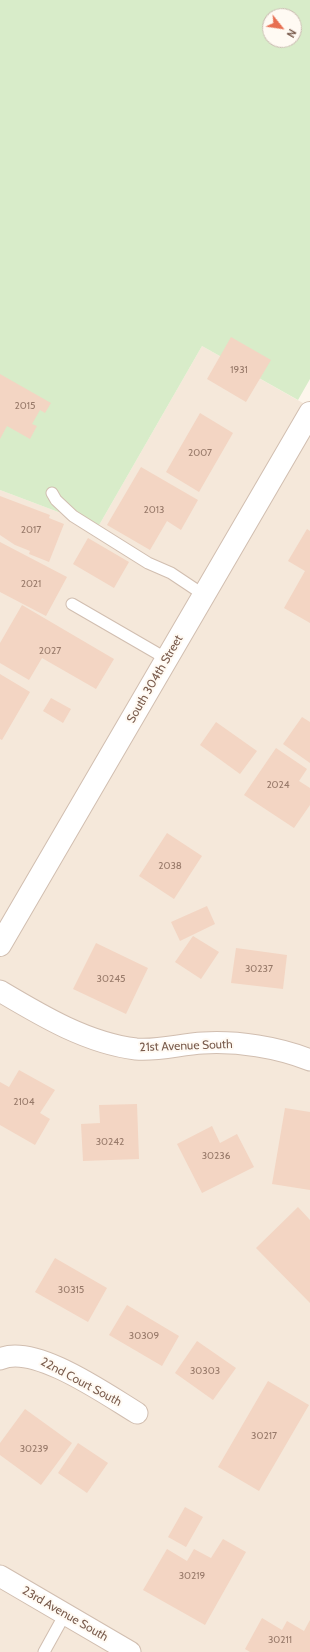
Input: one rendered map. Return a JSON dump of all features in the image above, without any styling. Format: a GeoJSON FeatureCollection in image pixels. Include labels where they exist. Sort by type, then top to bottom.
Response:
{"type":"FeatureCollection","features":[{"type":"Feature","properties":{"kind":"street","name":"South 304th Street"},"geometry":{"type":"LineString","coordinates":[[0,945],[308,419]]}},
{"type":"Feature","properties":{"kind":"street","name":"21st Avenue South"},"geometry":{"type":"LineString","coordinates":[[0,992],[70,1029],[116,1045],[137,1049],[153,1049],[202,1043],[229,1042],[281,1051],[310,1060]]}},
{"type":"Feature","properties":{"kind":"street","name":"22nd Court South"},"geometry":{"type":"LineString","coordinates":[[0,1359],[6,1356],[28,1356],[50,1364],[137,1412]]}},
{"type":"Feature","properties":{"kind":"street","name":"23rd Avenue South"},"geometry":{"type":"LineString","coordinates":[[0,1576],[130,1652]]}},
{"type":"Feature","properties":{"kind":"lane"},"geometry":{"type":"LineString","coordinates":[[52,493],[56,500],[73,516],[148,563],[171,573],[204,595]]}},
{"type":"Feature","properties":{"kind":"lane"},"geometry":{"type":"LineString","coordinates":[[72,604],[167,659]]}},
{"type":"Feature","properties":{"kind":"lane"},"geometry":{"type":"LineString","coordinates":[[44,1652],[65,1614]]}},
{"type":"Feature","properties":{"kind":"shaded area"},"geometry":{"type":"Polygon","coordinates":[[[202,346],[310,407],[310,1652],[0,1652],[0,490],[98,527],[202,346]]]}},
{"type":"Feature","properties":{"kind":"green space"},"geometry":{"type":"Polygon","coordinates":[[[0,0],[310,0],[310,379],[298,400],[202,346],[98,527],[0,490],[0,0]]]}},
{"type":"Feature","properties":{"kind":"building"},"geometry":{"type":"Polygon","coordinates":[[[231,337],[271,360],[246,402],[207,379],[231,337]]]}},
{"type":"Feature","properties":{"kind":"building"},"geometry":{"type":"Polygon","coordinates":[[[0,374],[51,403],[45,413],[40,410],[32,424],[37,426],[30,439],[7,426],[0,439],[0,374]]]}},
{"type":"Feature","properties":{"kind":"building"},"geometry":{"type":"Polygon","coordinates":[[[200,413],[233,433],[199,492],[166,472],[200,413]]]}},
{"type":"Feature","properties":{"kind":"building"},"geometry":{"type":"Polygon","coordinates":[[[141,467],[198,500],[181,530],[167,521],[150,550],[107,525],[141,467]]]}},
{"type":"Feature","properties":{"kind":"building"},"geometry":{"type":"Polygon","coordinates":[[[0,496],[50,515],[49,518],[64,524],[49,562],[29,554],[30,551],[15,545],[0,535],[0,496]]]}},
{"type":"Feature","properties":{"kind":"building"},"geometry":{"type":"Polygon","coordinates":[[[307,529],[310,531],[310,623],[284,608],[305,571],[288,561],[307,529]]]}},
{"type":"Feature","properties":{"kind":"building"},"geometry":{"type":"Polygon","coordinates":[[[88,538],[129,562],[114,588],[73,564],[88,538]]]}},
{"type":"Feature","properties":{"kind":"building"},"geometry":{"type":"Polygon","coordinates":[[[0,542],[67,577],[46,616],[0,592],[0,542]]]}},
{"type":"Feature","properties":{"kind":"building"},"geometry":{"type":"Polygon","coordinates":[[[22,605],[114,659],[96,689],[42,658],[29,680],[0,663],[0,643],[22,605]]]}},
{"type":"Feature","properties":{"kind":"building"},"geometry":{"type":"Polygon","coordinates":[[[0,674],[30,692],[2,740],[0,739],[0,674]]]}},
{"type":"Feature","properties":{"kind":"building"},"geometry":{"type":"Polygon","coordinates":[[[51,698],[71,709],[63,723],[43,711],[51,698]]]}},
{"type":"Feature","properties":{"kind":"building"},"geometry":{"type":"Polygon","coordinates":[[[302,717],[310,722],[310,763],[283,744],[302,717]]]}},
{"type":"Feature","properties":{"kind":"building"},"geometry":{"type":"Polygon","coordinates":[[[216,722],[257,751],[240,774],[200,745],[216,722]]]}},
{"type":"Feature","properties":{"kind":"building"},"geometry":{"type":"Polygon","coordinates":[[[276,748],[307,769],[299,781],[310,788],[310,805],[294,828],[244,795],[276,748]]]}},
{"type":"Feature","properties":{"kind":"building"},"geometry":{"type":"Polygon","coordinates":[[[167,833],[202,856],[174,899],[139,876],[167,833]]]}},
{"type":"Feature","properties":{"kind":"building"},"geometry":{"type":"Polygon","coordinates":[[[207,906],[215,924],[180,941],[171,922],[207,906]]]}},
{"type":"Feature","properties":{"kind":"building"},"geometry":{"type":"Polygon","coordinates":[[[193,936],[219,952],[201,979],[175,962],[193,936]]]}},
{"type":"Feature","properties":{"kind":"building"},"geometry":{"type":"Polygon","coordinates":[[[96,943],[148,968],[126,1014],[73,989],[96,943]]]}},
{"type":"Feature","properties":{"kind":"building"},"geometry":{"type":"Polygon","coordinates":[[[236,948],[287,955],[283,989],[231,983],[236,948]]]}},
{"type":"Feature","properties":{"kind":"building"},"geometry":{"type":"Polygon","coordinates":[[[19,1070],[55,1090],[40,1113],[50,1119],[35,1145],[0,1125],[0,1082],[9,1087],[19,1070]]]}},
{"type":"Feature","properties":{"kind":"building"},"geometry":{"type":"Polygon","coordinates":[[[137,1104],[139,1159],[83,1161],[81,1124],[100,1123],[99,1105],[137,1104]]]}},
{"type":"Feature","properties":{"kind":"building"},"geometry":{"type":"Polygon","coordinates":[[[285,1108],[310,1112],[310,1190],[272,1184],[285,1108]]]}},
{"type":"Feature","properties":{"kind":"building"},"geometry":{"type":"Polygon","coordinates":[[[212,1126],[220,1143],[237,1134],[254,1167],[202,1193],[177,1144],[212,1126]]]}},
{"type":"Feature","properties":{"kind":"building"},"geometry":{"type":"Polygon","coordinates":[[[298,1207],[310,1220],[310,1303],[256,1248],[298,1207]]]}},
{"type":"Feature","properties":{"kind":"building"},"geometry":{"type":"Polygon","coordinates":[[[55,1258],[107,1288],[88,1322],[35,1292],[55,1258]]]}},
{"type":"Feature","properties":{"kind":"building"},"geometry":{"type":"Polygon","coordinates":[[[127,1305],[179,1336],[162,1366],[109,1335],[127,1305]]]}},
{"type":"Feature","properties":{"kind":"building"},"geometry":{"type":"Polygon","coordinates":[[[197,1341],[236,1368],[213,1400],[175,1373],[197,1341]]]}},
{"type":"Feature","properties":{"kind":"building"},"geometry":{"type":"Polygon","coordinates":[[[268,1381],[309,1405],[259,1491],[218,1467],[268,1381]]]}},
{"type":"Feature","properties":{"kind":"building"},"geometry":{"type":"Polygon","coordinates":[[[25,1409],[72,1443],[41,1485],[0,1455],[0,1443],[25,1409]]]}},
{"type":"Feature","properties":{"kind":"building"},"geometry":{"type":"Polygon","coordinates":[[[78,1443],[108,1463],[87,1493],[58,1473],[78,1443]]]}},
{"type":"Feature","properties":{"kind":"building"},"geometry":{"type":"Polygon","coordinates":[[[185,1507],[203,1517],[186,1547],[168,1537],[185,1507]]]}},
{"type":"Feature","properties":{"kind":"building"},"geometry":{"type":"Polygon","coordinates":[[[223,1539],[246,1552],[205,1625],[143,1590],[167,1549],[187,1561],[194,1549],[211,1558],[223,1539]]]}},
{"type":"Feature","properties":{"kind":"building"},"geometry":{"type":"Polygon","coordinates":[[[262,1618],[282,1630],[287,1621],[304,1631],[310,1620],[310,1652],[250,1652],[245,1649],[262,1618]]]}}]}
